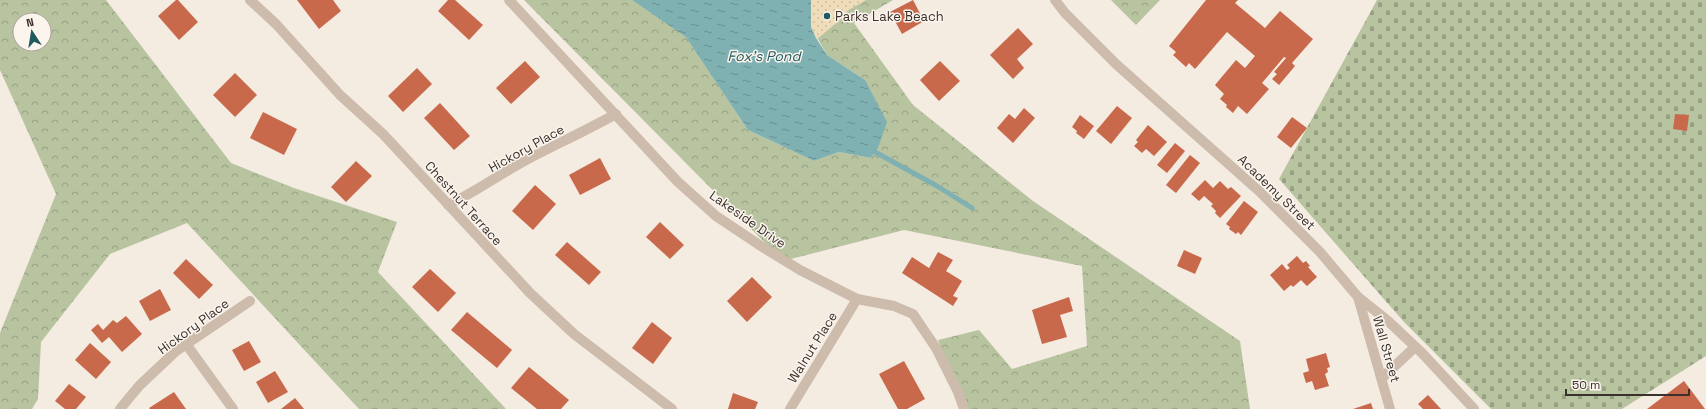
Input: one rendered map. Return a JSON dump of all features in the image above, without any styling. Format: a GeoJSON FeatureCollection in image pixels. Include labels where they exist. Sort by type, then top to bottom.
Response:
{"type":"FeatureCollection","features":[{"type":"Feature","properties":{"kind":"street","name":"Chestnut Terrace"},"geometry":{"type":"LineString","coordinates":[[250,0],[276,24],[340,95],[383,134],[530,293],[574,334],[672,409]]}},
{"type":"Feature","properties":{"kind":"street","name":"Lakeside Drive"},"geometry":{"type":"LineString","coordinates":[[509,0],[678,182],[716,216],[800,270],[857,299],[894,306],[913,314],[936,348],[958,392],[964,409]]}},
{"type":"Feature","properties":{"kind":"street","name":"Academy Street"},"geometry":{"type":"LineString","coordinates":[[1055,0],[1070,19],[1116,64],[1260,190],[1320,252],[1358,297],[1388,321],[1415,347],[1474,409]]}},
{"type":"Feature","properties":{"kind":"street","name":"Hickory Place"},"geometry":{"type":"LineString","coordinates":[[448,205],[527,160],[565,142],[616,114]]}},
{"type":"Feature","properties":{"kind":"street","name":"Wall Street"},"geometry":{"type":"LineString","coordinates":[[1358,297],[1390,409]]}},
{"type":"Feature","properties":{"kind":"street","name":"Walnut Place"},"geometry":{"type":"LineString","coordinates":[[790,409],[857,299]]}},
{"type":"Feature","properties":{"kind":"street","name":"Hickory Place"},"geometry":{"type":"LineString","coordinates":[[120,409],[139,386],[176,351],[250,301]]}},
{"type":"Feature","properties":{"kind":"street"},"geometry":{"type":"LineString","coordinates":[[186,344],[233,409]]}},
{"type":"Feature","properties":{"kind":"street"},"geometry":{"type":"LineString","coordinates":[[1382,378],[1415,347]]}},
{"type":"Feature","properties":{"kind":"green space"},"geometry":{"type":"Polygon","coordinates":[[[0,0],[106,0],[231,163],[294,188],[397,222],[378,272],[506,409],[359,409],[187,223],[110,254],[41,342],[38,399],[32,409],[0,409],[0,333],[56,194],[0,70],[0,0]]]}},
{"type":"Feature","properties":{"kind":"green space"},"geometry":{"type":"Polygon","coordinates":[[[524,0],[632,0],[686,36],[748,130],[814,161],[839,152],[871,158],[878,148],[865,80],[827,55],[811,27],[811,0],[893,0],[854,23],[913,105],[1033,201],[1240,341],[1250,409],[964,409],[938,340],[979,330],[1012,369],[1087,346],[1082,266],[904,230],[783,261],[524,0]]]}},
{"type":"Feature","properties":{"kind":"green space"},"geometry":{"type":"Polygon","coordinates":[[[1111,0],[1160,0],[1136,25],[1111,0]]]}},
{"type":"Feature","properties":{"kind":"green space"},"geometry":{"type":"Polygon","coordinates":[[[1377,0],[1706,0],[1706,356],[1622,409],[1491,409],[1404,322],[1279,179],[1377,0]]]}},
{"type":"Feature","properties":{"kind":"sand","name":"Parks Lake Beach"},"geometry":{"type":"Polygon","coordinates":[[[811,0],[866,0],[847,11],[840,20],[817,39],[811,27],[811,0]]]}},
{"type":"Feature","properties":{"kind":"water","name":"Fox's Pond"},"geometry":{"type":"Polygon","coordinates":[[[632,0],[811,0],[811,27],[816,38],[827,55],[865,80],[887,122],[878,148],[871,158],[839,152],[814,161],[748,130],[686,37],[632,0]]]}},
{"type":"Feature","properties":{"kind":"building"},"geometry":{"type":"Polygon","coordinates":[[[176,0],[178,0],[198,22],[179,40],[158,16],[176,0]]]}},
{"type":"Feature","properties":{"kind":"building"},"geometry":{"type":"Polygon","coordinates":[[[297,0],[333,0],[341,11],[319,29],[297,0]]]}},
{"type":"Feature","properties":{"kind":"building"},"geometry":{"type":"Polygon","coordinates":[[[448,0],[455,0],[483,25],[469,40],[438,11],[448,0]]]}},
{"type":"Feature","properties":{"kind":"building"},"geometry":{"type":"Polygon","coordinates":[[[913,0],[924,21],[902,34],[890,12],[913,0]]]}},
{"type":"Feature","properties":{"kind":"building"},"geometry":{"type":"Polygon","coordinates":[[[1206,0],[1238,0],[1235,3],[1265,28],[1280,11],[1313,39],[1292,63],[1295,66],[1279,85],[1272,79],[1277,74],[1274,72],[1286,58],[1284,57],[1262,83],[1269,89],[1247,114],[1238,106],[1233,113],[1226,107],[1227,105],[1220,99],[1224,94],[1215,85],[1236,60],[1245,68],[1255,56],[1227,32],[1195,69],[1189,63],[1186,67],[1173,55],[1176,52],[1169,46],[1206,0]]]}},
{"type":"Feature","properties":{"kind":"building"},"geometry":{"type":"Polygon","coordinates":[[[1018,28],[1033,44],[1017,59],[1024,68],[1013,79],[990,55],[1018,28]]]}},
{"type":"Feature","properties":{"kind":"building"},"geometry":{"type":"Polygon","coordinates":[[[525,61],[540,77],[511,104],[496,88],[525,61]]]}},
{"type":"Feature","properties":{"kind":"building"},"geometry":{"type":"Polygon","coordinates":[[[940,61],[960,81],[939,101],[920,80],[940,61]]]}},
{"type":"Feature","properties":{"kind":"building"},"geometry":{"type":"Polygon","coordinates":[[[417,68],[432,84],[403,112],[388,96],[417,68]]]}},
{"type":"Feature","properties":{"kind":"building"},"geometry":{"type":"Polygon","coordinates":[[[235,73],[257,95],[235,117],[213,95],[235,73]]]}},
{"type":"Feature","properties":{"kind":"building"},"geometry":{"type":"Polygon","coordinates":[[[440,103],[470,136],[454,150],[424,118],[440,103]]]}},
{"type":"Feature","properties":{"kind":"building"},"geometry":{"type":"Polygon","coordinates":[[[1117,106],[1132,118],[1111,144],[1096,131],[1117,106]]]}},
{"type":"Feature","properties":{"kind":"building"},"geometry":{"type":"Polygon","coordinates":[[[1024,108],[1035,118],[1013,143],[997,128],[1009,114],[1015,119],[1024,108]]]}},
{"type":"Feature","properties":{"kind":"building"},"geometry":{"type":"Polygon","coordinates":[[[263,112],[297,129],[284,155],[250,138],[263,112]]]}},
{"type":"Feature","properties":{"kind":"building"},"geometry":{"type":"Polygon","coordinates":[[[1675,114],[1689,115],[1687,131],[1673,129],[1675,114]]]}},
{"type":"Feature","properties":{"kind":"building"},"geometry":{"type":"Polygon","coordinates":[[[1080,115],[1094,126],[1084,139],[1076,133],[1077,131],[1072,127],[1080,115]]]}},
{"type":"Feature","properties":{"kind":"building"},"geometry":{"type":"Polygon","coordinates":[[[1292,117],[1307,128],[1291,148],[1277,137],[1292,117]]]}},
{"type":"Feature","properties":{"kind":"building"},"geometry":{"type":"Polygon","coordinates":[[[1148,125],[1167,142],[1154,156],[1146,149],[1142,153],[1134,146],[1138,142],[1136,140],[1148,125]]]}},
{"type":"Feature","properties":{"kind":"building"},"geometry":{"type":"Polygon","coordinates":[[[1175,143],[1185,151],[1167,173],[1157,165],[1175,143]]]}},
{"type":"Feature","properties":{"kind":"building"},"geometry":{"type":"Polygon","coordinates":[[[1190,155],[1200,163],[1176,193],[1166,185],[1190,155]]]}},
{"type":"Feature","properties":{"kind":"building"},"geometry":{"type":"Polygon","coordinates":[[[600,158],[611,179],[580,195],[569,175],[600,158]]]}},
{"type":"Feature","properties":{"kind":"building"},"geometry":{"type":"Polygon","coordinates":[[[356,161],[372,176],[346,202],[331,187],[356,161]]]}},
{"type":"Feature","properties":{"kind":"building"},"geometry":{"type":"Polygon","coordinates":[[[1205,180],[1213,188],[1220,181],[1228,189],[1231,187],[1241,196],[1220,218],[1211,206],[1213,204],[1204,196],[1199,201],[1191,194],[1205,180]]]}},
{"type":"Feature","properties":{"kind":"building"},"geometry":{"type":"Polygon","coordinates":[[[535,185],[556,204],[533,230],[512,211],[535,185]]]}},
{"type":"Feature","properties":{"kind":"building"},"geometry":{"type":"Polygon","coordinates":[[[1244,201],[1258,212],[1241,235],[1238,232],[1236,234],[1229,229],[1230,227],[1226,224],[1244,201]]]}},
{"type":"Feature","properties":{"kind":"building"},"geometry":{"type":"Polygon","coordinates":[[[660,222],[684,245],[670,259],[646,237],[660,222]]]}},
{"type":"Feature","properties":{"kind":"building"},"geometry":{"type":"Polygon","coordinates":[[[567,242],[601,272],[589,285],[555,255],[567,242]]]}},
{"type":"Feature","properties":{"kind":"building"},"geometry":{"type":"Polygon","coordinates":[[[1184,250],[1202,258],[1195,274],[1177,266],[1184,250]]]}},
{"type":"Feature","properties":{"kind":"building"},"geometry":{"type":"Polygon","coordinates":[[[938,252],[953,260],[946,271],[962,281],[953,296],[958,298],[953,306],[902,273],[912,257],[929,268],[938,252]]]}},
{"type":"Feature","properties":{"kind":"building"},"geometry":{"type":"Polygon","coordinates":[[[1297,256],[1303,263],[1306,261],[1310,266],[1308,267],[1317,277],[1307,286],[1301,280],[1293,287],[1291,285],[1284,291],[1270,275],[1282,264],[1287,270],[1290,268],[1287,265],[1297,256]]]}},
{"type":"Feature","properties":{"kind":"building"},"geometry":{"type":"Polygon","coordinates":[[[186,259],[213,285],[199,299],[173,273],[186,259]]]}},
{"type":"Feature","properties":{"kind":"building"},"geometry":{"type":"Polygon","coordinates":[[[430,269],[456,293],[438,312],[412,287],[430,269]]]}},
{"type":"Feature","properties":{"kind":"building"},"geometry":{"type":"Polygon","coordinates":[[[752,277],[772,297],[747,322],[727,301],[752,277]]]}},
{"type":"Feature","properties":{"kind":"building"},"geometry":{"type":"Polygon","coordinates":[[[160,289],[171,310],[150,321],[139,301],[160,289]]]}},
{"type":"Feature","properties":{"kind":"building"},"geometry":{"type":"Polygon","coordinates":[[[1069,297],[1073,311],[1060,315],[1067,337],[1042,344],[1032,310],[1069,297]]]}},
{"type":"Feature","properties":{"kind":"building"},"geometry":{"type":"Polygon","coordinates":[[[467,312],[512,350],[497,368],[451,330],[467,312]]]}},
{"type":"Feature","properties":{"kind":"building"},"geometry":{"type":"Polygon","coordinates":[[[126,316],[142,334],[122,352],[109,337],[102,343],[91,330],[98,324],[103,330],[113,320],[117,323],[126,316]]]}},
{"type":"Feature","properties":{"kind":"building"},"geometry":{"type":"Polygon","coordinates":[[[652,322],[672,338],[653,364],[632,348],[652,322]]]}},
{"type":"Feature","properties":{"kind":"building"},"geometry":{"type":"Polygon","coordinates":[[[249,341],[261,362],[244,371],[232,350],[249,341]]]}},
{"type":"Feature","properties":{"kind":"building"},"geometry":{"type":"Polygon","coordinates":[[[90,343],[111,362],[96,379],[75,360],[90,343]]]}},
{"type":"Feature","properties":{"kind":"building"},"geometry":{"type":"Polygon","coordinates":[[[1326,353],[1330,367],[1327,368],[1328,372],[1325,374],[1329,386],[1315,390],[1312,381],[1306,383],[1303,373],[1309,371],[1306,359],[1326,353]]]}},
{"type":"Feature","properties":{"kind":"building"},"geometry":{"type":"Polygon","coordinates":[[[904,361],[925,399],[907,409],[898,409],[879,374],[904,361]]]}},
{"type":"Feature","properties":{"kind":"building"},"geometry":{"type":"Polygon","coordinates":[[[529,367],[569,400],[561,409],[537,409],[511,388],[529,367]]]}},
{"type":"Feature","properties":{"kind":"building"},"geometry":{"type":"Polygon","coordinates":[[[275,371],[288,392],[268,403],[256,382],[275,371]]]}},
{"type":"Feature","properties":{"kind":"building"},"geometry":{"type":"Polygon","coordinates":[[[1684,381],[1705,409],[1647,409],[1684,381]]]}},
{"type":"Feature","properties":{"kind":"building"},"geometry":{"type":"Polygon","coordinates":[[[69,384],[86,397],[76,409],[65,409],[55,401],[69,384]]]}},
{"type":"Feature","properties":{"kind":"building"},"geometry":{"type":"Polygon","coordinates":[[[174,392],[186,409],[149,408],[174,392]]]}},
{"type":"Feature","properties":{"kind":"building"},"geometry":{"type":"Polygon","coordinates":[[[733,393],[758,402],[755,409],[728,409],[733,393]]]}},
{"type":"Feature","properties":{"kind":"building"},"geometry":{"type":"Polygon","coordinates":[[[1428,395],[1441,409],[1423,409],[1418,404],[1428,395]]]}},
{"type":"Feature","properties":{"kind":"building"},"geometry":{"type":"Polygon","coordinates":[[[295,398],[304,409],[281,409],[295,398]]]}},
{"type":"Feature","properties":{"kind":"building"},"geometry":{"type":"Polygon","coordinates":[[[1371,403],[1373,409],[1353,409],[1371,403]]]}},
{"type":"Feature","properties":{"kind":"waterway"},"geometry":{"type":"LineString","coordinates":[[875,152],[937,186],[972,208]]}},
{"type":"Feature","properties":{"kind":"place","name":"Parks Lake Beach"},"geometry":{"type":"Point","coordinates":[827,16]}}]}
